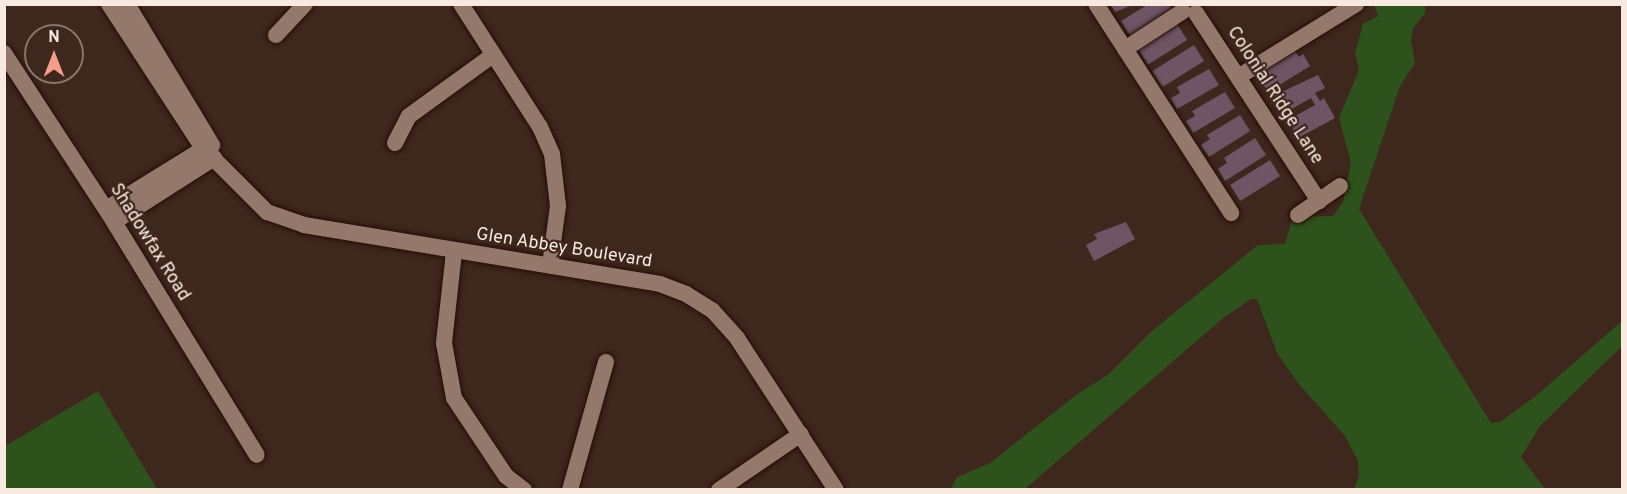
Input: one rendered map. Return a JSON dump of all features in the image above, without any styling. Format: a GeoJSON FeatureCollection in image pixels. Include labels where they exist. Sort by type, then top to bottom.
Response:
{"type":"FeatureCollection","features":[{"type":"Feature","properties":{"kind":"street","name":"Glen Abbey Boulevard"},"geometry":{"type":"LineString","coordinates":[[110,4],[209,150],[267,212],[304,225],[454,252],[550,265],[660,284],[711,310],[737,338],[836,489]]}},
{"type":"Feature","properties":{"kind":"street","name":"Glen Abbey Boulevard"},"geometry":{"type":"LineString","coordinates":[[127,4],[209,150]]}},
{"type":"Feature","properties":{"kind":"street"},"geometry":{"type":"LineString","coordinates":[[276,35],[306,4]]}},
{"type":"Feature","properties":{"kind":"street"},"geometry":{"type":"LineString","coordinates":[[461,4],[540,127],[552,154],[558,206],[550,265]]}},
{"type":"Feature","properties":{"kind":"street"},"geometry":{"type":"LineString","coordinates":[[1096,4],[1231,213]]}},
{"type":"Feature","properties":{"kind":"street"},"geometry":{"type":"LineString","coordinates":[[1238,77],[1356,4]]}},
{"type":"Feature","properties":{"kind":"street"},"geometry":{"type":"LineString","coordinates":[[1125,49],[1191,8]]}},
{"type":"Feature","properties":{"kind":"street","name":"Colonial Ridge Lane"},"geometry":{"type":"LineString","coordinates":[[1191,8],[1319,201]]}},
{"type":"Feature","properties":{"kind":"street","name":"Shadowfax Road"},"geometry":{"type":"LineString","coordinates":[[4,53],[110,215],[257,455]]}},
{"type":"Feature","properties":{"kind":"street"},"geometry":{"type":"LineString","coordinates":[[395,143],[410,116],[493,55]]}},
{"type":"Feature","properties":{"kind":"street"},"geometry":{"type":"LineString","coordinates":[[110,215],[209,150]]}},
{"type":"Feature","properties":{"kind":"street"},"geometry":{"type":"LineString","coordinates":[[1298,214],[1340,186]]}},
{"type":"Feature","properties":{"kind":"street"},"geometry":{"type":"LineString","coordinates":[[454,252],[444,343],[453,398],[506,476],[524,489]]}},
{"type":"Feature","properties":{"kind":"street"},"geometry":{"type":"LineString","coordinates":[[570,489],[606,362]]}},
{"type":"Feature","properties":{"kind":"street"},"geometry":{"type":"LineString","coordinates":[[719,489],[801,434]]}},
{"type":"Feature","properties":{"kind":"green space"},"geometry":{"type":"Polygon","coordinates":[[[1374,5],[1425,5],[1425,13],[1413,28],[1411,41],[1415,63],[1400,86],[1359,209],[1491,423],[1500,422],[1537,395],[1622,321],[1622,346],[1540,426],[1521,457],[1545,489],[1354,489],[1359,476],[1358,461],[1345,436],[1298,383],[1277,353],[1257,299],[1251,299],[1222,319],[1025,489],[950,490],[957,477],[990,463],[1076,395],[1109,374],[1152,331],[1258,245],[1285,244],[1293,217],[1333,216],[1343,202],[1351,163],[1339,118],[1359,70],[1355,53],[1363,24],[1378,16],[1374,5]]]}},
{"type":"Feature","properties":{"kind":"green space"},"geometry":{"type":"Polygon","coordinates":[[[98,391],[157,489],[5,489],[5,446],[98,391]]]}},
{"type":"Feature","properties":{"kind":"building"},"geometry":{"type":"Polygon","coordinates":[[[1110,4],[1135,4],[1115,12],[1110,4]]]}},
{"type":"Feature","properties":{"kind":"building"},"geometry":{"type":"Polygon","coordinates":[[[1147,5],[1169,5],[1173,11],[1131,37],[1121,21],[1147,5]]]}},
{"type":"Feature","properties":{"kind":"building"},"geometry":{"type":"Polygon","coordinates":[[[1177,24],[1187,40],[1148,64],[1138,48],[1177,24]]]}},
{"type":"Feature","properties":{"kind":"building"},"geometry":{"type":"Polygon","coordinates":[[[1194,45],[1204,61],[1163,87],[1152,71],[1194,45]]]}},
{"type":"Feature","properties":{"kind":"building"},"geometry":{"type":"Polygon","coordinates":[[[1295,51],[1299,57],[1303,54],[1310,66],[1268,92],[1257,74],[1295,51]]]}},
{"type":"Feature","properties":{"kind":"building"},"geometry":{"type":"Polygon","coordinates":[[[1209,69],[1219,85],[1177,109],[1171,98],[1180,93],[1177,87],[1209,69]]]}},
{"type":"Feature","properties":{"kind":"building"},"geometry":{"type":"Polygon","coordinates":[[[1318,75],[1325,88],[1315,93],[1320,101],[1324,98],[1335,118],[1298,138],[1288,120],[1315,105],[1311,98],[1283,114],[1273,96],[1318,75]]]}},
{"type":"Feature","properties":{"kind":"building"},"geometry":{"type":"Polygon","coordinates":[[[1225,92],[1235,108],[1193,133],[1186,121],[1195,116],[1192,111],[1225,92]]]}},
{"type":"Feature","properties":{"kind":"building"},"geometry":{"type":"Polygon","coordinates":[[[1240,115],[1250,131],[1209,157],[1201,145],[1210,139],[1207,135],[1240,115]]]}},
{"type":"Feature","properties":{"kind":"building"},"geometry":{"type":"Polygon","coordinates":[[[1255,138],[1266,155],[1225,181],[1218,169],[1227,163],[1224,158],[1255,138]]]}},
{"type":"Feature","properties":{"kind":"building"},"geometry":{"type":"Polygon","coordinates":[[[1270,160],[1280,176],[1240,201],[1230,185],[1270,160]]]}},
{"type":"Feature","properties":{"kind":"building"},"geometry":{"type":"Polygon","coordinates":[[[1126,222],[1135,239],[1094,261],[1086,245],[1097,239],[1094,234],[1126,222]]]}}]}
